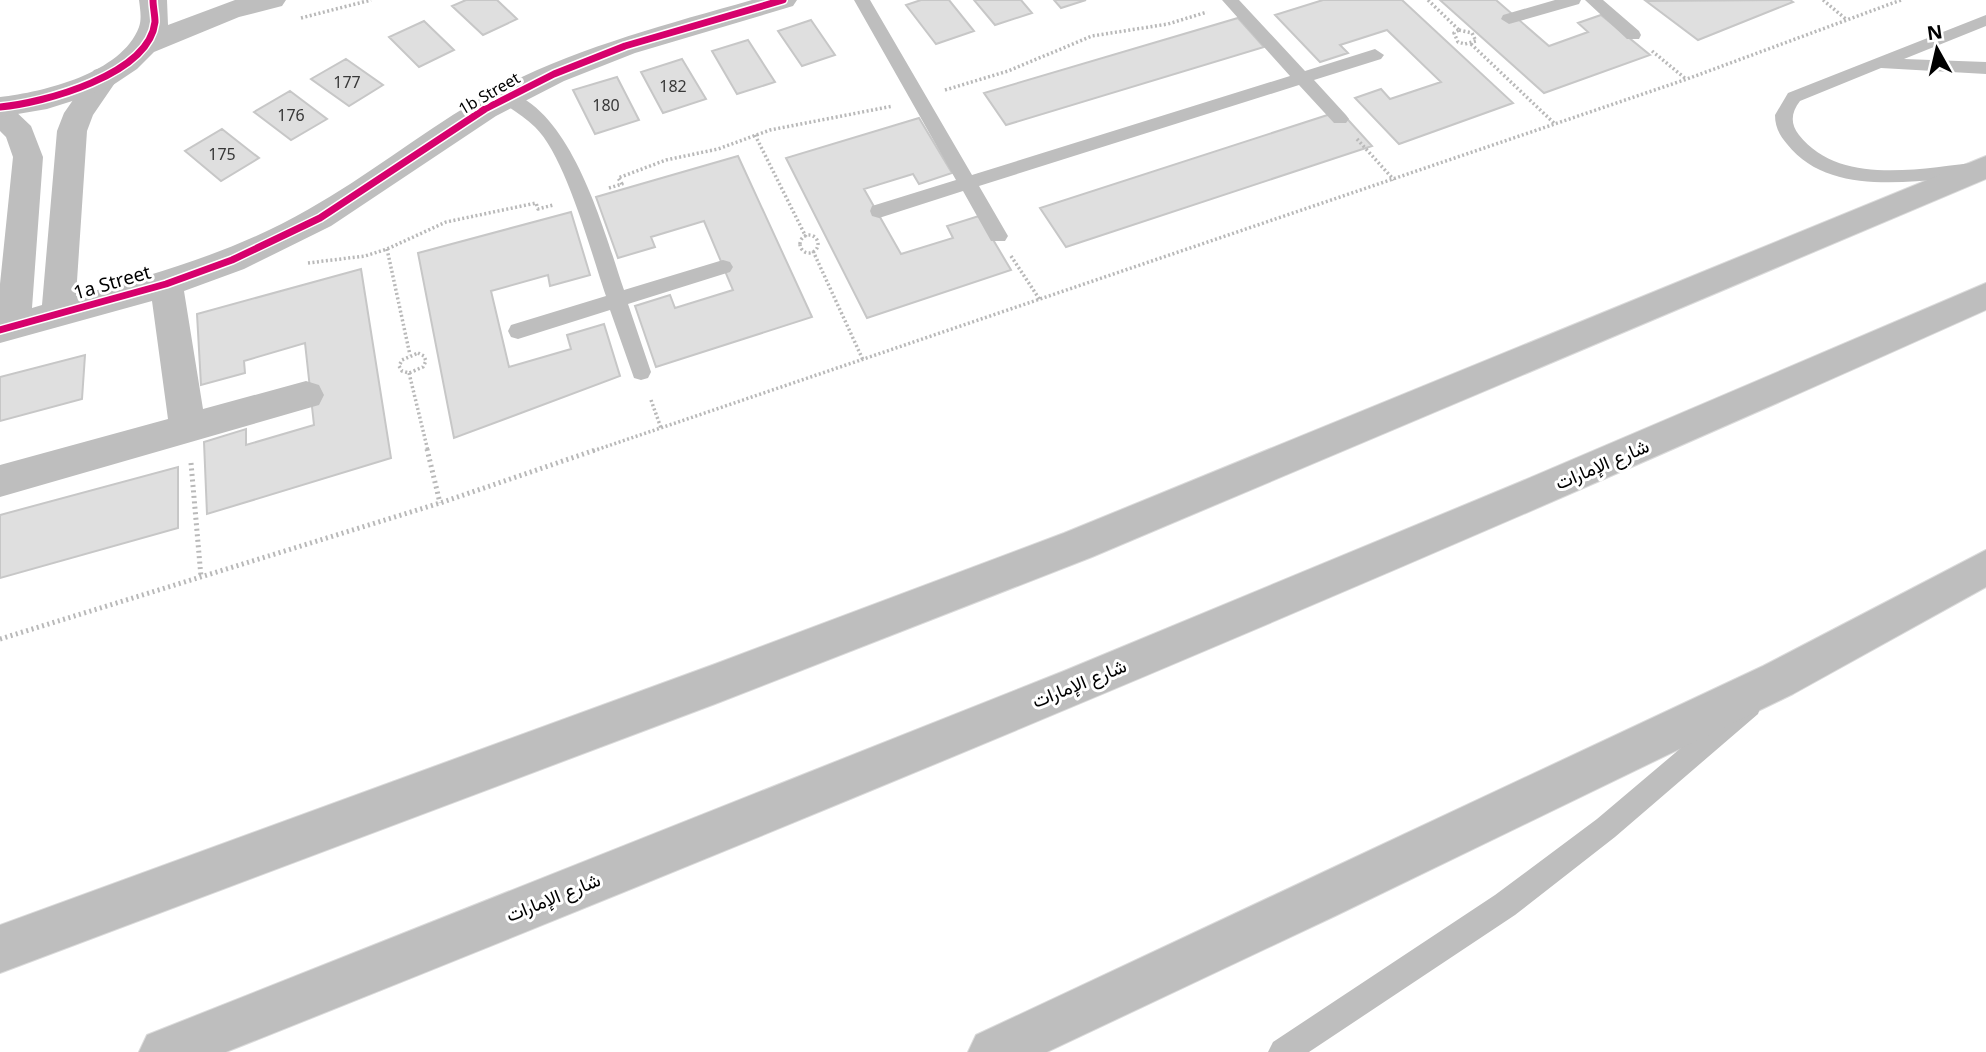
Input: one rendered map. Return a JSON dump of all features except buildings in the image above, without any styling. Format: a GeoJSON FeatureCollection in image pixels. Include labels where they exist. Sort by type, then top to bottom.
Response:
{"type":"FeatureCollection","features":[{"type":"Feature","properties":{"kind":"main road"},"geometry":{"type":"LineString","coordinates":[[0,107],[60,97],[104,77],[126,62],[142,46],[155,21],[153,0]]}},
{"type":"Feature","properties":{"kind":"main road"},"geometry":{"type":"LineString","coordinates":[[142,46],[230,10],[272,0]]}},
{"type":"Feature","properties":{"kind":"main road","name":"1b Street"},"geometry":{"type":"LineString","coordinates":[[232,260],[293,233],[347,202],[474,116],[554,74],[613,50],[783,0]]}},
{"type":"Feature","properties":{"kind":"main road"},"geometry":{"type":"LineString","coordinates":[[58,316],[72,131],[79,113],[104,77]]}},
{"type":"Feature","properties":{"kind":"main road"},"geometry":{"type":"LineString","coordinates":[[0,114],[20,133],[28,157],[6,329]]}},
{"type":"Feature","properties":{"kind":"main road"},"geometry":{"type":"LineString","coordinates":[[0,949],[702,689],[1078,545],[1985,167]]}},
{"type":"Feature","properties":{"kind":"main road","name":"1a Street"},"geometry":{"type":"LineString","coordinates":[[6,329],[166,284],[232,260]]}},
{"type":"Feature","properties":{"kind":"main road"},"geometry":{"type":"LineString","coordinates":[[166,284],[188,428]]}},
{"type":"Feature","properties":{"kind":"main road","name":"شارع الإمارات"},"geometry":{"type":"LineString","coordinates":[[164,1052],[900,757],[1418,543],[1986,296]]}},
{"type":"Feature","properties":{"kind":"main road"},"geometry":{"type":"LineString","coordinates":[[0,481],[306,395]]}},
{"type":"Feature","properties":{"kind":"main road"},"geometry":{"type":"LineString","coordinates":[[993,1052],[1307,906],[1778,680],[1986,567]]}},
{"type":"Feature","properties":{"kind":"lane"},"geometry":{"type":"LineString","coordinates":[[862,0],[999,236]]}},
{"type":"Feature","properties":{"kind":"lane"},"geometry":{"type":"LineString","coordinates":[[1509,19],[1573,0]]}},
{"type":"Feature","properties":{"kind":"lane"},"geometry":{"type":"LineString","coordinates":[[1592,0],[1633,35]]}},
{"type":"Feature","properties":{"kind":"lane"},"geometry":{"type":"LineString","coordinates":[[1234,4],[1340,120]]}},
{"type":"Feature","properties":{"kind":"lane"},"geometry":{"type":"LineString","coordinates":[[1985,167],[1882,177],[1857,175],[1830,167],[1807,155],[1791,139],[1783,123],[1783,116],[1784,108],[1794,97],[1986,20]]}},
{"type":"Feature","properties":{"kind":"lane"},"geometry":{"type":"LineString","coordinates":[[879,211],[1375,55]]}},
{"type":"Feature","properties":{"kind":"lane"},"geometry":{"type":"LineString","coordinates":[[1876,63],[1986,68]]}},
{"type":"Feature","properties":{"kind":"lane"},"geometry":{"type":"LineString","coordinates":[[506,97],[549,130],[582,196],[641,372]]}},
{"type":"Feature","properties":{"kind":"lane"},"geometry":{"type":"LineString","coordinates":[[518,331],[723,267]]}},
{"type":"Feature","properties":{"kind":"lane"},"geometry":{"type":"LineString","coordinates":[[1283,1052],[1505,905],[1686,762],[1778,680]]}},
{"type":"Feature","properties":{"kind":"path"},"geometry":{"type":"LineString","coordinates":[[1428,0],[1459,30]]}},
{"type":"Feature","properties":{"kind":"path"},"geometry":{"type":"LineString","coordinates":[[1823,0],[1847,20]]}},
{"type":"Feature","properties":{"kind":"path"},"geometry":{"type":"LineString","coordinates":[[0,639],[440,503],[1394,180],[1687,79],[1901,0]]}},
{"type":"Feature","properties":{"kind":"path"},"geometry":{"type":"LineString","coordinates":[[306,262],[349,259],[387,249],[448,221],[536,203],[537,209],[622,184],[618,178],[646,166],[702,154],[787,125],[848,117],[919,99],[1008,71],[1092,36],[1159,26],[1214,10],[1216,12],[1234,4]]}},
{"type":"Feature","properties":{"kind":"path"},"geometry":{"type":"LineString","coordinates":[[1459,30],[1466,30],[1476,37],[1476,41],[1465,44],[1454,38],[1454,33],[1459,30]]}},
{"type":"Feature","properties":{"kind":"path"},"geometry":{"type":"LineString","coordinates":[[1633,35],[1687,79]]}},
{"type":"Feature","properties":{"kind":"path"},"geometry":{"type":"LineString","coordinates":[[1471,44],[1555,124]]}},
{"type":"Feature","properties":{"kind":"path"},"geometry":{"type":"LineString","coordinates":[[1340,120],[1394,180]]}},
{"type":"Feature","properties":{"kind":"path"},"geometry":{"type":"LineString","coordinates":[[755,135],[806,237]]}},
{"type":"Feature","properties":{"kind":"path"},"geometry":{"type":"LineString","coordinates":[[999,236],[1040,300]]}},
{"type":"Feature","properties":{"kind":"path"},"geometry":{"type":"LineString","coordinates":[[806,237],[818,238],[819,248],[813,251],[800,249],[800,240],[806,237]]}},
{"type":"Feature","properties":{"kind":"path"},"geometry":{"type":"LineString","coordinates":[[387,249],[410,355]]}},
{"type":"Feature","properties":{"kind":"path"},"geometry":{"type":"LineString","coordinates":[[813,251],[863,360]]}},
{"type":"Feature","properties":{"kind":"path"},"geometry":{"type":"LineString","coordinates":[[418,353],[424,356],[426,361],[423,367],[409,373],[402,371],[399,366],[402,360],[410,355],[418,353]]}},
{"type":"Feature","properties":{"kind":"path"},"geometry":{"type":"LineString","coordinates":[[409,373],[440,503]]}},
{"type":"Feature","properties":{"kind":"path"},"geometry":{"type":"LineString","coordinates":[[188,428],[201,577]]}},
{"type":"Feature","properties":{"kind":"cycle path"},"geometry":{"type":"LineString","coordinates":[[0,107],[21,105],[75,90],[127,63],[145,44],[155,24],[153,0]]}},
{"type":"Feature","properties":{"kind":"cycle path"},"geometry":{"type":"LineString","coordinates":[[0,330],[166,284],[232,260],[320,218],[485,109],[554,74],[625,46],[783,0]]}}]}
